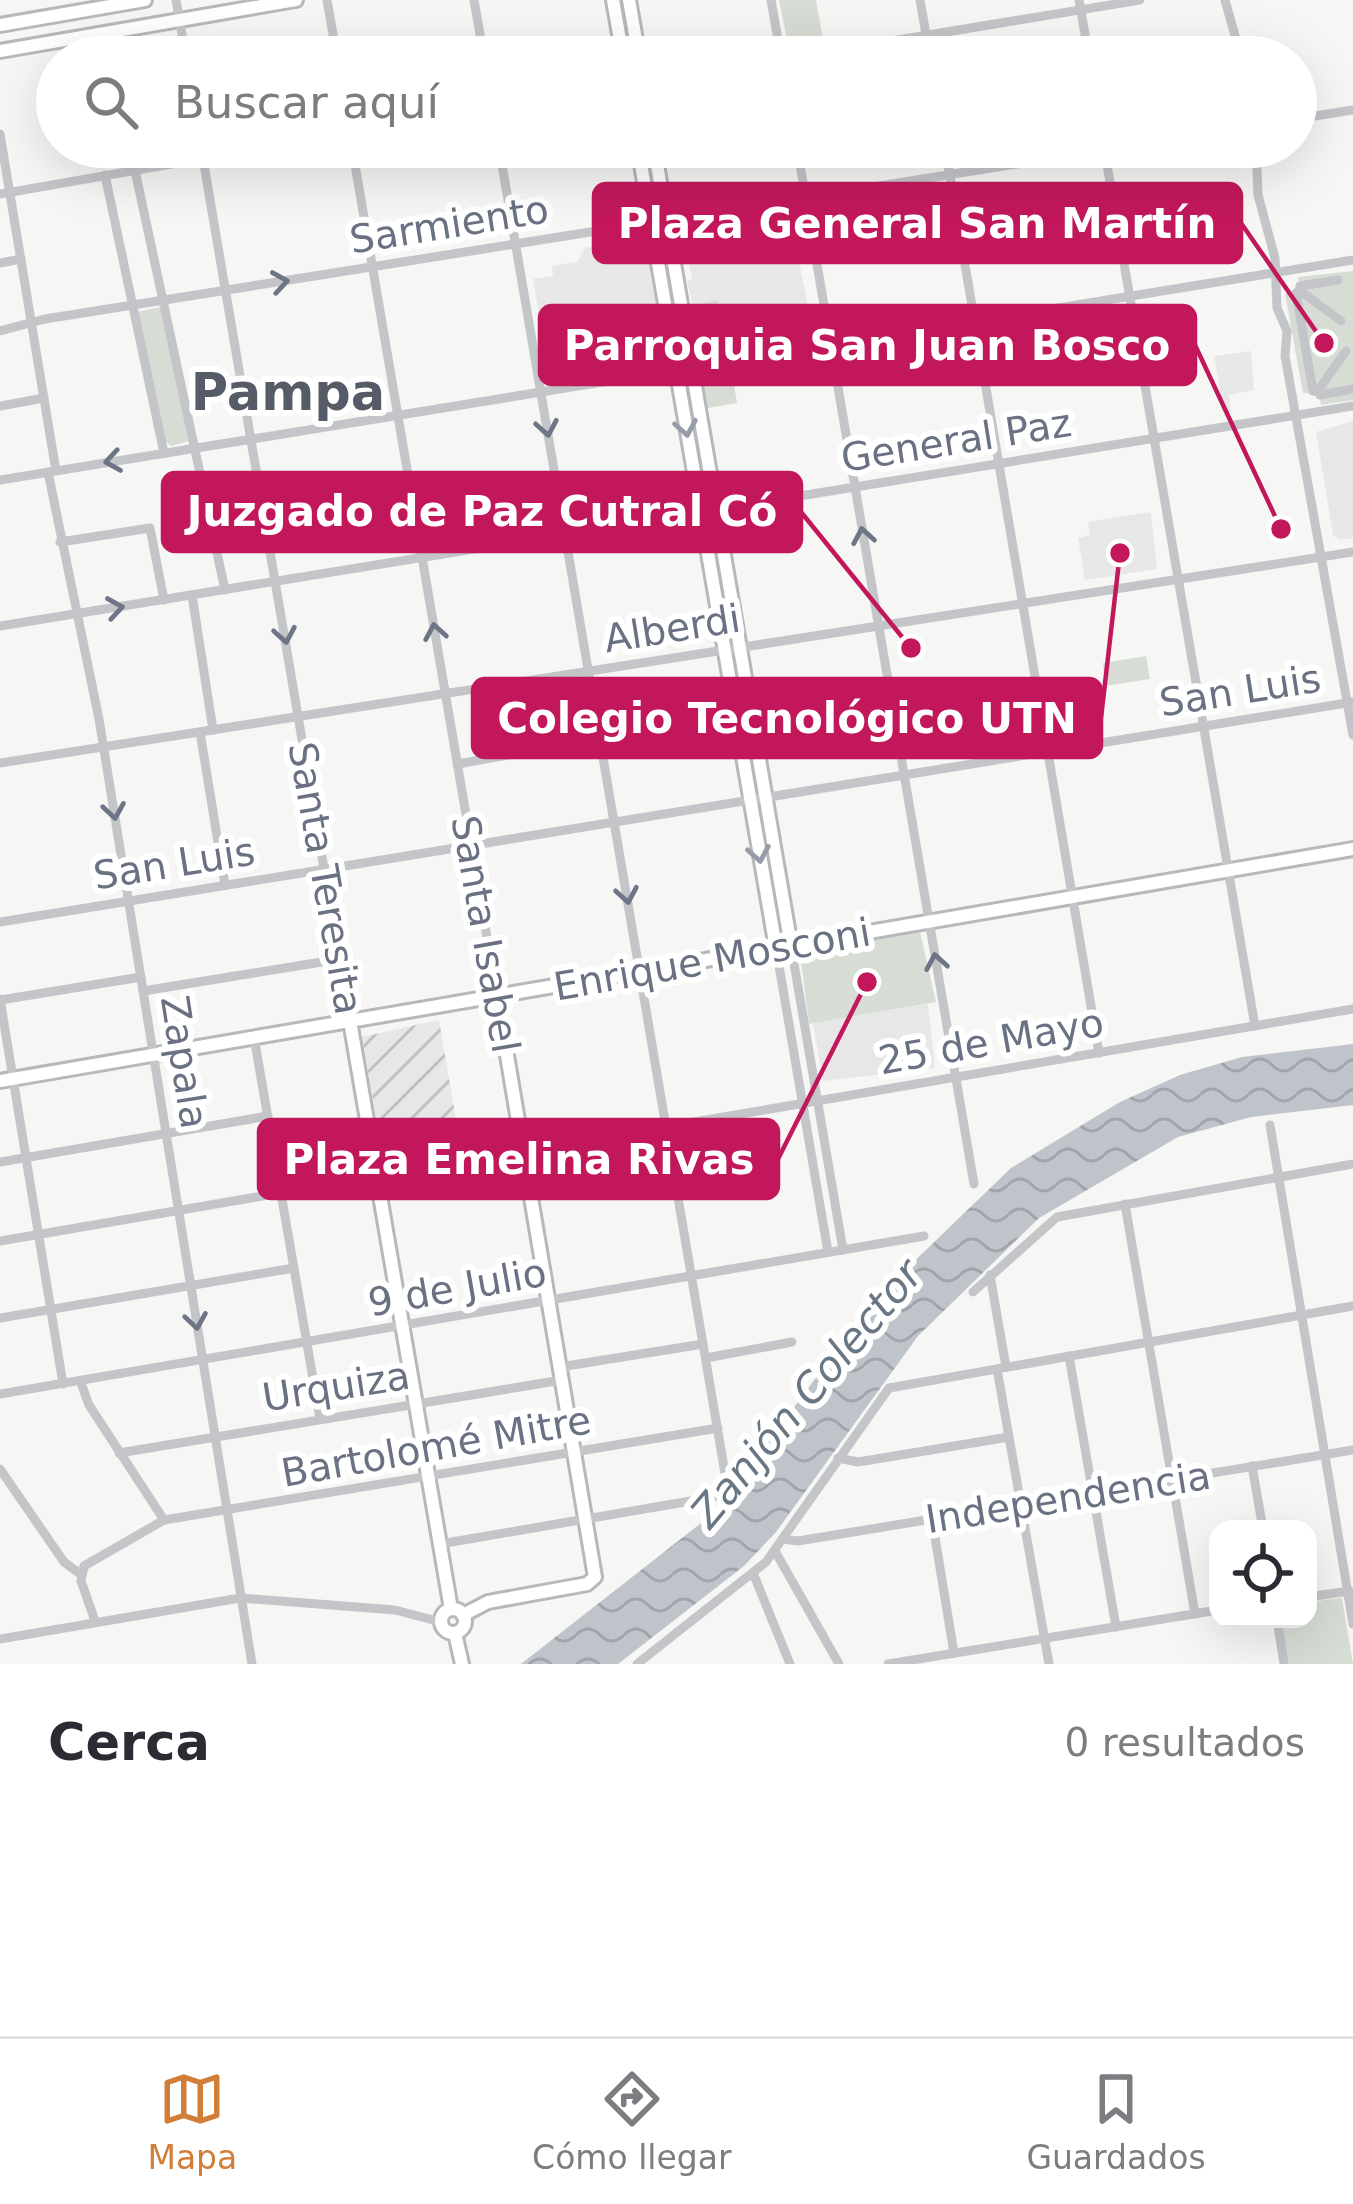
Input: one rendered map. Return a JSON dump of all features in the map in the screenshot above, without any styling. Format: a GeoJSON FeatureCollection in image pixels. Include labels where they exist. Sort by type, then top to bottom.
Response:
{"type":"FeatureCollection","features":[{"type":"Feature","properties":{"kind":"main road"},"geometry":{"type":"LineString","coordinates":[[0,25],[78,6],[145,0]]}},
{"type":"Feature","properties":{"kind":"main road"},"geometry":{"type":"LineString","coordinates":[[85,36],[296,0]]}},
{"type":"Feature","properties":{"kind":"main road"},"geometry":{"type":"LineString","coordinates":[[613,0],[619,36]]}},
{"type":"Feature","properties":{"kind":"main road"},"geometry":{"type":"LineString","coordinates":[[629,0],[635,36]]}},
{"type":"Feature","properties":{"kind":"main road"},"geometry":{"type":"LineString","coordinates":[[0,51],[36,45]]}},
{"type":"Feature","properties":{"kind":"main road"},"geometry":{"type":"LineString","coordinates":[[642,168],[701,512],[765,798],[783,947]]}},
{"type":"Feature","properties":{"kind":"main road"},"geometry":{"type":"LineString","coordinates":[[658,168],[716,510],[750,800],[783,947]]}},
{"type":"Feature","properties":{"kind":"main road","name":"Enrique Mosconi"},"geometry":{"type":"LineString","coordinates":[[6,1080],[1353,849]]}},
{"type":"Feature","properties":{"kind":"main road","name":"Santa Isabel"},"geometry":{"type":"LineString","coordinates":[[457,1612],[594,1579],[497,996]]}},
{"type":"Feature","properties":{"kind":"main road","name":"Santa Teresita"},"geometry":{"type":"LineString","coordinates":[[350,1021],[428,1478],[457,1612]]}},
{"type":"Feature","properties":{"kind":"main road"},"geometry":{"type":"LineString","coordinates":[[457,1612],[464,1626],[455,1633],[444,1630],[441,1622],[457,1612]]}},
{"type":"Feature","properties":{"kind":"main road"},"geometry":{"type":"LineString","coordinates":[[455,1633],[462,1664]]}},
{"type":"Feature","properties":{"kind":"street"},"geometry":{"type":"LineString","coordinates":[[176,0],[183,36]]}},
{"type":"Feature","properties":{"kind":"street"},"geometry":{"type":"LineString","coordinates":[[327,0],[333,36]]}},
{"type":"Feature","properties":{"kind":"street"},"geometry":{"type":"LineString","coordinates":[[474,0],[480,36]]}},
{"type":"Feature","properties":{"kind":"street"},"geometry":{"type":"LineString","coordinates":[[772,0],[778,36]]}},
{"type":"Feature","properties":{"kind":"street"},"geometry":{"type":"LineString","coordinates":[[920,0],[926,35]]}},
{"type":"Feature","properties":{"kind":"street"},"geometry":{"type":"LineString","coordinates":[[920,36],[1080,5],[1140,0]]}},
{"type":"Feature","properties":{"kind":"street"},"geometry":{"type":"LineString","coordinates":[[1225,0],[1235,36]]}},
{"type":"Feature","properties":{"kind":"street"},"geometry":{"type":"LineString","coordinates":[[1080,5],[1085,36]]}},
{"type":"Feature","properties":{"kind":"street"},"geometry":{"type":"LineString","coordinates":[[1317,116],[1353,110]]}},
{"type":"Feature","properties":{"kind":"street","name":"Zapala"},"geometry":{"type":"LineString","coordinates":[[0,134],[5,193],[44,398],[60,542],[104,746],[252,1664]]}},
{"type":"Feature","properties":{"kind":"street"},"geometry":{"type":"LineString","coordinates":[[5,193],[144,168]]}},
{"type":"Feature","properties":{"kind":"street","name":"Santa Teresita"},"geometry":{"type":"LineString","coordinates":[[205,168],[350,1021]]}},
{"type":"Feature","properties":{"kind":"street","name":"Santa Isabel"},"geometry":{"type":"LineString","coordinates":[[356,168],[497,996]]}},
{"type":"Feature","properties":{"kind":"street"},"geometry":{"type":"LineString","coordinates":[[440,1544],[725,1491],[503,168]]}},
{"type":"Feature","properties":{"kind":"street"},"geometry":{"type":"LineString","coordinates":[[800,168],[974,1184]]}},
{"type":"Feature","properties":{"kind":"street"},"geometry":{"type":"LineString","coordinates":[[949,168],[1099,1053]]}},
{"type":"Feature","properties":{"kind":"street","name":"Sarmiento"},"geometry":{"type":"LineString","coordinates":[[0,331],[133,305],[990,168]]}},
{"type":"Feature","properties":{"kind":"street"},"geometry":{"type":"LineString","coordinates":[[1108,168],[1255,1026]]}},
{"type":"Feature","properties":{"kind":"street"},"geometry":{"type":"LineString","coordinates":[[1257,168],[1353,735]]}},
{"type":"Feature","properties":{"kind":"street"},"geometry":{"type":"LineString","coordinates":[[136,170],[225,590]]}},
{"type":"Feature","properties":{"kind":"street"},"geometry":{"type":"LineString","coordinates":[[105,176],[164,453]]}},
{"type":"Feature","properties":{"kind":"street"},"geometry":{"type":"LineString","coordinates":[[0,263],[21,260]]}},
{"type":"Feature","properties":{"kind":"street"},"geometry":{"type":"LineString","coordinates":[[0,480],[1353,260]]}},
{"type":"Feature","properties":{"kind":"street"},"geometry":{"type":"LineString","coordinates":[[1298,290],[1338,280]]}},
{"type":"Feature","properties":{"kind":"street"},"geometry":{"type":"LineString","coordinates":[[1298,290],[1341,321]]}},
{"type":"Feature","properties":{"kind":"street"},"geometry":{"type":"LineString","coordinates":[[1298,290],[1317,393]]}},
{"type":"Feature","properties":{"kind":"street"},"geometry":{"type":"LineString","coordinates":[[1317,393],[1346,351]]}},
{"type":"Feature","properties":{"kind":"street"},"geometry":{"type":"LineString","coordinates":[[1317,393],[1353,389]]}},
{"type":"Feature","properties":{"kind":"street"},"geometry":{"type":"LineString","coordinates":[[0,406],[44,398]]}},
{"type":"Feature","properties":{"kind":"street","name":"General Paz"},"geometry":{"type":"LineString","coordinates":[[0,626],[1353,406]]}},
{"type":"Feature","properties":{"kind":"street"},"geometry":{"type":"LineString","coordinates":[[60,542],[150,528],[164,600]]}},
{"type":"Feature","properties":{"kind":"street","name":"Alberdi"},"geometry":{"type":"LineString","coordinates":[[0,763],[1353,552]]}},
{"type":"Feature","properties":{"kind":"street"},"geometry":{"type":"LineString","coordinates":[[192,595],[213,730]]}},
{"type":"Feature","properties":{"kind":"street","name":"San Luis"},"geometry":{"type":"LineString","coordinates":[[0,922],[1350,703]]}},
{"type":"Feature","properties":{"kind":"street"},"geometry":{"type":"LineString","coordinates":[[200,732],[225,885]]}},
{"type":"Feature","properties":{"kind":"street"},"geometry":{"type":"LineString","coordinates":[[457,764],[600,739]]}},
{"type":"Feature","properties":{"kind":"street"},"geometry":{"type":"LineString","coordinates":[[783,947],[843,1250]]}},
{"type":"Feature","properties":{"kind":"street"},"geometry":{"type":"LineString","coordinates":[[783,947],[802,1104],[828,1252]]}},
{"type":"Feature","properties":{"kind":"street"},"geometry":{"type":"LineString","coordinates":[[143,991],[340,959]]}},
{"type":"Feature","properties":{"kind":"street"},"geometry":{"type":"LineString","coordinates":[[63,1384],[26,1157],[6,1080],[0,1000],[140,976]]}},
{"type":"Feature","properties":{"kind":"street","name":"25 de Mayo"},"geometry":{"type":"LineString","coordinates":[[0,1241],[1353,1010]]}},
{"type":"Feature","properties":{"kind":"street"},"geometry":{"type":"LineString","coordinates":[[254,1037],[320,1419]]}},
{"type":"Feature","properties":{"kind":"street"},"geometry":{"type":"LineString","coordinates":[[0,1162],[268,1116]]}},
{"type":"Feature","properties":{"kind":"street"},"geometry":{"type":"LineString","coordinates":[[1270,1125],[1353,1624]]}},
{"type":"Feature","properties":{"kind":"street"},"geometry":{"type":"LineString","coordinates":[[973,1292],[1047,1221],[1353,1164]]}},
{"type":"Feature","properties":{"kind":"street"},"geometry":{"type":"LineString","coordinates":[[1125,1204],[1195,1614]]}},
{"type":"Feature","properties":{"kind":"street","name":"9 de Julio"},"geometry":{"type":"LineString","coordinates":[[0,1394],[924,1236]]}},
{"type":"Feature","properties":{"kind":"street"},"geometry":{"type":"LineString","coordinates":[[0,1318],[294,1268]]}},
{"type":"Feature","properties":{"kind":"street"},"geometry":{"type":"LineString","coordinates":[[990,1275],[1009,1437],[1048,1664]]}},
{"type":"Feature","properties":{"kind":"street"},"geometry":{"type":"LineString","coordinates":[[637,1664],[753,1573],[775,1550],[887,1390],[1353,1306]]}},
{"type":"Feature","properties":{"kind":"street"},"geometry":{"type":"LineString","coordinates":[[706,1358],[792,1342]]}},
{"type":"Feature","properties":{"kind":"street","name":"Urquiza"},"geometry":{"type":"LineString","coordinates":[[119,1453],[416,1404],[703,1344]]}},
{"type":"Feature","properties":{"kind":"street"},"geometry":{"type":"LineString","coordinates":[[1069,1356],[1116,1627]]}},
{"type":"Feature","properties":{"kind":"street"},"geometry":{"type":"LineString","coordinates":[[79,1573],[164,1520],[119,1453],[81,1383]]}},
{"type":"Feature","properties":{"kind":"street","name":"Bartolomé Mitre"},"geometry":{"type":"LineString","coordinates":[[164,1520],[718,1428]]}},
{"type":"Feature","properties":{"kind":"street"},"geometry":{"type":"LineString","coordinates":[[838,1458],[858,1462],[1009,1437]]}},
{"type":"Feature","properties":{"kind":"street","name":"Independencia"},"geometry":{"type":"LineString","coordinates":[[782,1539],[1353,1450]]}},
{"type":"Feature","properties":{"kind":"street"},"geometry":{"type":"LineString","coordinates":[[1252,1466],[1261,1520]]}},
{"type":"Feature","properties":{"kind":"street"},"geometry":{"type":"LineString","coordinates":[[0,1469],[64,1562],[79,1573],[95,1622]]}},
{"type":"Feature","properties":{"kind":"street"},"geometry":{"type":"LineString","coordinates":[[932,1519],[954,1653]]}},
{"type":"Feature","properties":{"kind":"street"},"geometry":{"type":"LineString","coordinates":[[775,1550],[839,1664]]}},
{"type":"Feature","properties":{"kind":"street"},"geometry":{"type":"LineString","coordinates":[[753,1573],[790,1664]]}},
{"type":"Feature","properties":{"kind":"street"},"geometry":{"type":"LineString","coordinates":[[1317,1596],[1350,1591]]}},
{"type":"Feature","properties":{"kind":"street"},"geometry":{"type":"LineString","coordinates":[[0,1639],[240,1598],[394,1610],[441,1622]]}},
{"type":"Feature","properties":{"kind":"street"},"geometry":{"type":"LineString","coordinates":[[888,1664],[1209,1612]]}},
{"type":"Feature","properties":{"kind":"street"},"geometry":{"type":"LineString","coordinates":[[1278,1628],[1284,1664]]}},
{"type":"Feature","properties":{"kind":"shaded area"},"geometry":{"type":"Polygon","coordinates":[[[779,0],[816,0],[822,36],[786,36],[779,0]]]}},
{"type":"Feature","properties":{"kind":"shaded area"},"geometry":{"type":"Polygon","coordinates":[[[789,214],[813,329],[703,351],[687,281],[692,280],[686,244],[680,238],[684,233],[789,214]]]}},
{"type":"Feature","properties":{"kind":"shaded area"},"geometry":{"type":"Polygon","coordinates":[[[639,239],[646,245],[659,323],[590,335],[595,368],[549,372],[533,279],[553,276],[552,266],[577,262],[585,248],[639,239]]]}},
{"type":"Feature","properties":{"kind":"shaded area"},"geometry":{"type":"Polygon","coordinates":[[[1353,271],[1353,400],[1321,405],[1319,393],[1303,393],[1285,294],[1300,288],[1298,277],[1353,271]]]}},
{"type":"Feature","properties":{"kind":"shaded area"},"geometry":{"type":"Polygon","coordinates":[[[718,300],[725,337],[701,341],[695,305],[718,300]]]}},
{"type":"Feature","properties":{"kind":"shaded area"},"geometry":{"type":"Polygon","coordinates":[[[160,307],[189,441],[171,446],[165,441],[137,312],[160,307]]]}},
{"type":"Feature","properties":{"kind":"shaded area"},"geometry":{"type":"Polygon","coordinates":[[[1251,351],[1254,390],[1229,395],[1231,412],[1224,413],[1214,356],[1251,351]]]}},
{"type":"Feature","properties":{"kind":"shaded area"},"geometry":{"type":"Polygon","coordinates":[[[731,366],[737,403],[702,409],[697,374],[731,366]]]}},
{"type":"Feature","properties":{"kind":"shaded area"},"geometry":{"type":"Polygon","coordinates":[[[1353,421],[1353,538],[1340,540],[1333,535],[1316,432],[1353,421]]]}},
{"type":"Feature","properties":{"kind":"shaded area"},"geometry":{"type":"Polygon","coordinates":[[[1151,512],[1157,569],[1085,580],[1078,538],[1090,535],[1088,522],[1151,512]]]}},
{"type":"Feature","properties":{"kind":"shaded area"},"geometry":{"type":"Polygon","coordinates":[[[1146,656],[1150,679],[1105,686],[1103,663],[1146,656]]]}},
{"type":"Feature","properties":{"kind":"shaded area"},"geometry":{"type":"Polygon","coordinates":[[[920,932],[936,1002],[809,1024],[800,953],[920,932]]]}},
{"type":"Feature","properties":{"kind":"shaded area"},"geometry":{"type":"Polygon","coordinates":[[[928,1004],[935,1068],[823,1081],[813,1023],[928,1004]]]}},
{"type":"Feature","properties":{"kind":"shaded area"},"geometry":{"type":"Polygon","coordinates":[[[439,1020],[461,1149],[388,1161],[383,1156],[362,1037],[439,1020]]]}},
{"type":"Feature","properties":{"kind":"shaded area"},"geometry":{"type":"Polygon","coordinates":[[[1342,1598],[1353,1664],[1287,1664],[1281,1628],[1317,1628],[1317,1601],[1342,1598]]]}},
{"type":"Feature","properties":{"kind":"water","name":"Zanjón Colector"},"geometry":{"type":"Polygon","coordinates":[[[1353,1044],[1353,1105],[1251,1117],[1178,1137],[1039,1218],[918,1336],[776,1532],[744,1566],[618,1664],[521,1664],[719,1509],[872,1302],[1011,1168],[1120,1102],[1180,1075],[1242,1057],[1353,1044]]]}},
{"type":"Feature","properties":{"kind":"place","name":"Plaza General San Martín"},"geometry":{"type":"Point","coordinates":[1324,343]}},
{"type":"Feature","properties":{"kind":"place","name":"Parroquia San Juan Bosco"},"geometry":{"type":"Point","coordinates":[1281,529]}},
{"type":"Feature","properties":{"kind":"place","name":"Colegio Tecnológico UTN"},"geometry":{"type":"Point","coordinates":[1120,553]}},
{"type":"Feature","properties":{"kind":"place","name":"Juzgado de Paz Cutral Có"},"geometry":{"type":"Point","coordinates":[911,648]}},
{"type":"Feature","properties":{"kind":"place","name":"Plaza Emelina Rivas"},"geometry":{"type":"Point","coordinates":[867,982]}},
{"type":"Feature","properties":{"kind":"district","name":"Pampa"},"geometry":{"type":"Point","coordinates":[288,392]}}]}
